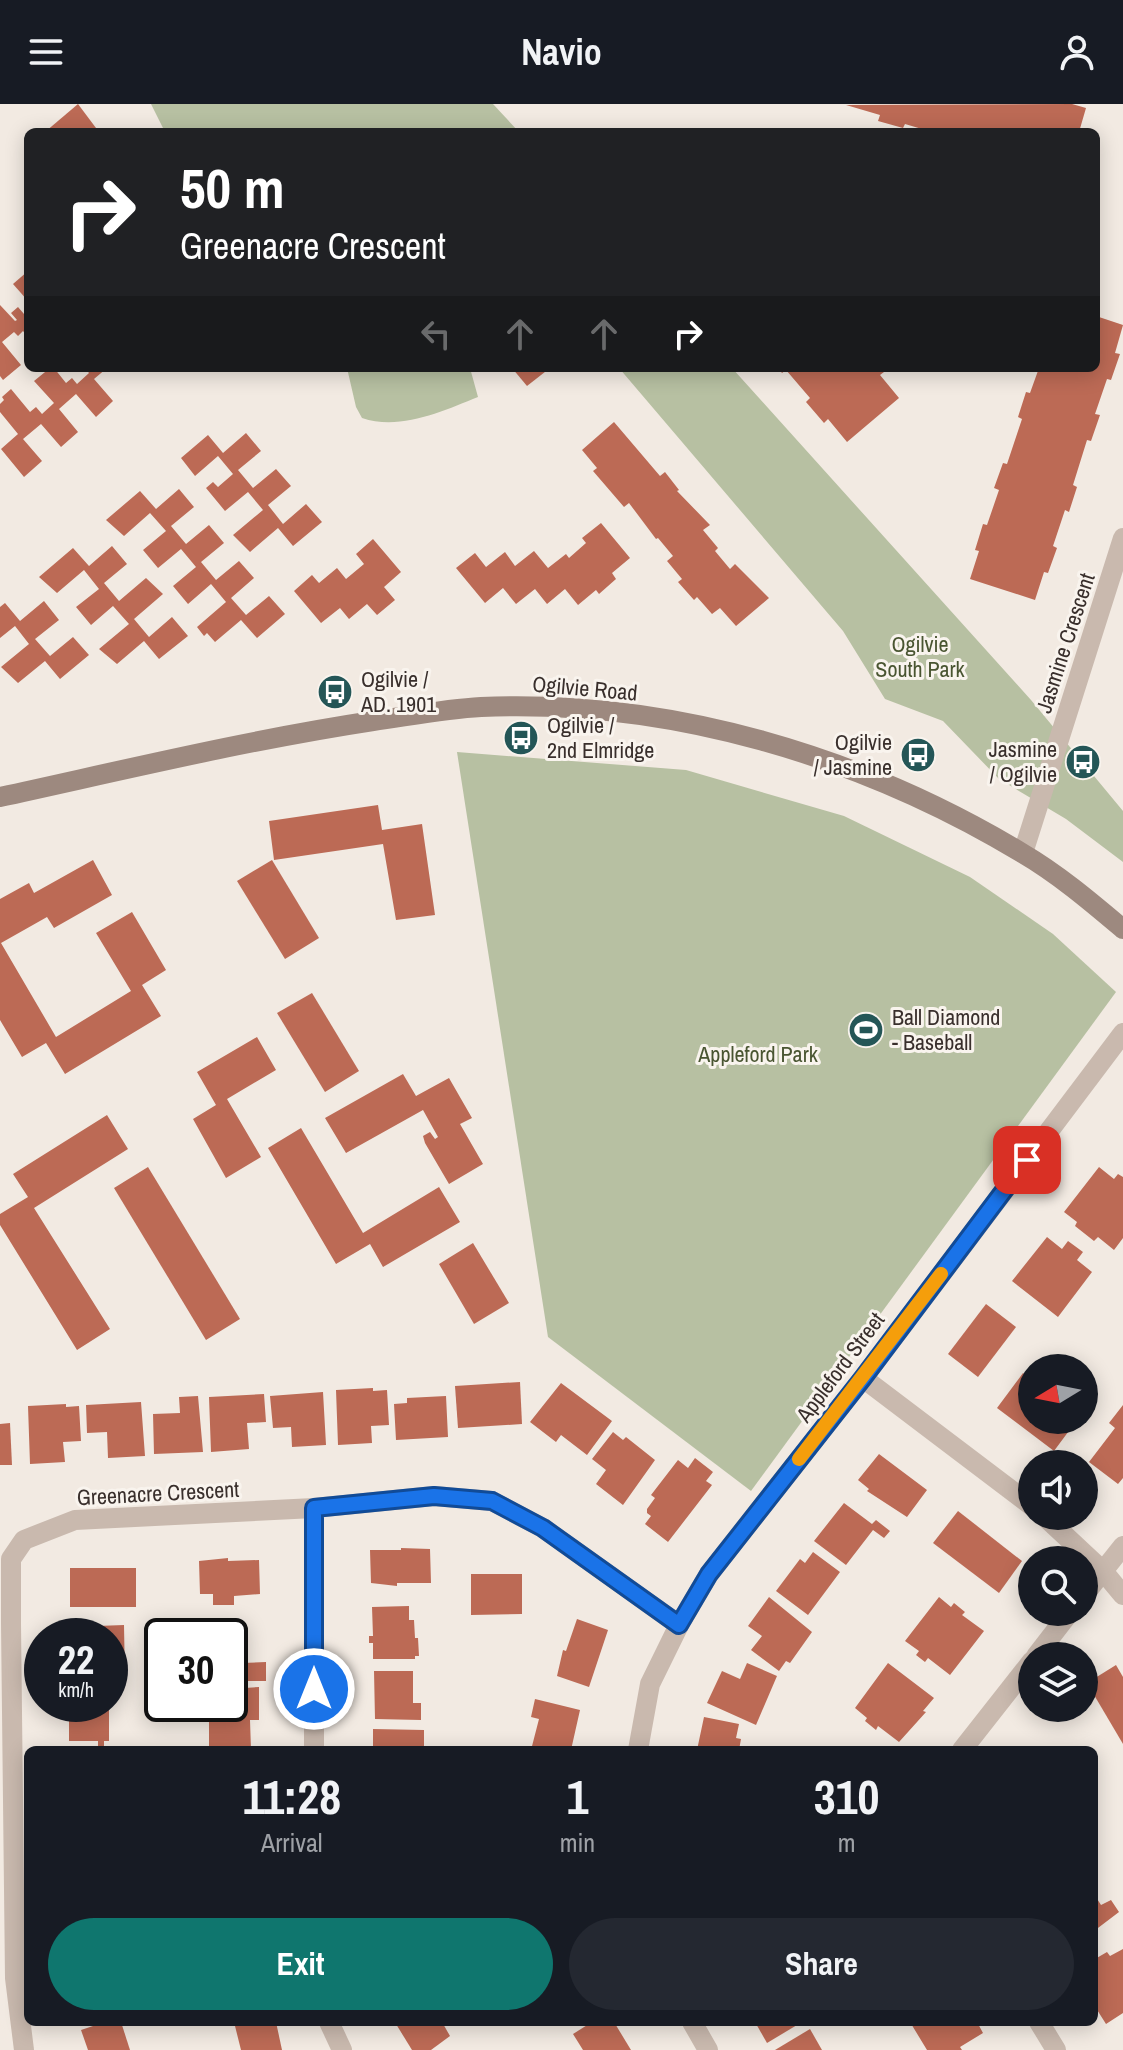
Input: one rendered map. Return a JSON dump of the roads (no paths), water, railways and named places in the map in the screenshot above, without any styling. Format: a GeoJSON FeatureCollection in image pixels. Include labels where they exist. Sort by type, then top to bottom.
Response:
{"type":"FeatureCollection","features":[{"type":"Feature","properties":{"kind":"main road","name":"Ogilvie Road"},"geometry":{"type":"LineString","coordinates":[[0,797],[343,726],[454,710],[523,706],[616,713],[686,722],[818,758],[910,792],[1023,853],[1083,895],[1123,929]]}},
{"type":"Feature","properties":{"kind":"street","name":"Jasmine Crescent"},"geometry":{"type":"LineString","coordinates":[[1023,853],[1123,538]]}},
{"type":"Feature","properties":{"kind":"street","name":"Appleford Street"},"geometry":{"type":"LineString","coordinates":[[639,1746],[650,1684],[709,1574],[863,1378],[1123,1033]]}},
{"type":"Feature","properties":{"kind":"street"},"geometry":{"type":"LineString","coordinates":[[863,1378],[1018,1495]]}},
{"type":"Feature","properties":{"kind":"street","name":"Greenacre Crescent"},"geometry":{"type":"LineString","coordinates":[[24,2050],[15,1978],[11,1559],[24,1540],[75,1520],[314,1508],[434,1496],[492,1501],[543,1528],[679,1625]]}},
{"type":"Feature","properties":{"kind":"street"},"geometry":{"type":"LineString","coordinates":[[314,1508],[314,1746]]}},
{"type":"Feature","properties":{"kind":"street"},"geometry":{"type":"LineString","coordinates":[[1059,1530],[1103,1571],[1123,1595]]}},
{"type":"Feature","properties":{"kind":"street"},"geometry":{"type":"LineString","coordinates":[[1098,1577],[1123,1546]]}},
{"type":"Feature","properties":{"kind":"street"},"geometry":{"type":"LineString","coordinates":[[1047,1642],[1059,1626]]}},
{"type":"Feature","properties":{"kind":"street"},"geometry":{"type":"LineString","coordinates":[[965,1746],[1018,1679]]}},
{"type":"Feature","properties":{"kind":"street"},"geometry":{"type":"LineString","coordinates":[[331,2026],[342,2050]]}},
{"type":"Feature","properties":{"kind":"street"},"geometry":{"type":"LineString","coordinates":[[694,2026],[708,2050]]}},
{"type":"Feature","properties":{"kind":"street"},"geometry":{"type":"LineString","coordinates":[[1041,2026],[1056,2050]]}},
{"type":"Feature","properties":{"kind":"place","name":"Ogilvie / AD. 1901"},"geometry":{"type":"Point","coordinates":[335,692]}},
{"type":"Feature","properties":{"kind":"place","name":"Ogilvie / 2nd Elmridge"},"geometry":{"type":"Point","coordinates":[521,738]}},
{"type":"Feature","properties":{"kind":"place","name":"Ogilvie / Jasmine"},"geometry":{"type":"Point","coordinates":[918,755]}},
{"type":"Feature","properties":{"kind":"place","name":"Jasmine / Ogilvie"},"geometry":{"type":"Point","coordinates":[1083,762]}},
{"type":"Feature","properties":{"kind":"place","name":"Ball Diamond - Baseball"},"geometry":{"type":"Point","coordinates":[866,1030]}},
{"type":"Feature","properties":{"kind":"park label","name":"Ogilvie South Park"},"geometry":{"type":"Point","coordinates":[920,656]}},
{"type":"Feature","properties":{"kind":"park label","name":"Appleford Park"},"geometry":{"type":"Point","coordinates":[758,1054]}}]}
